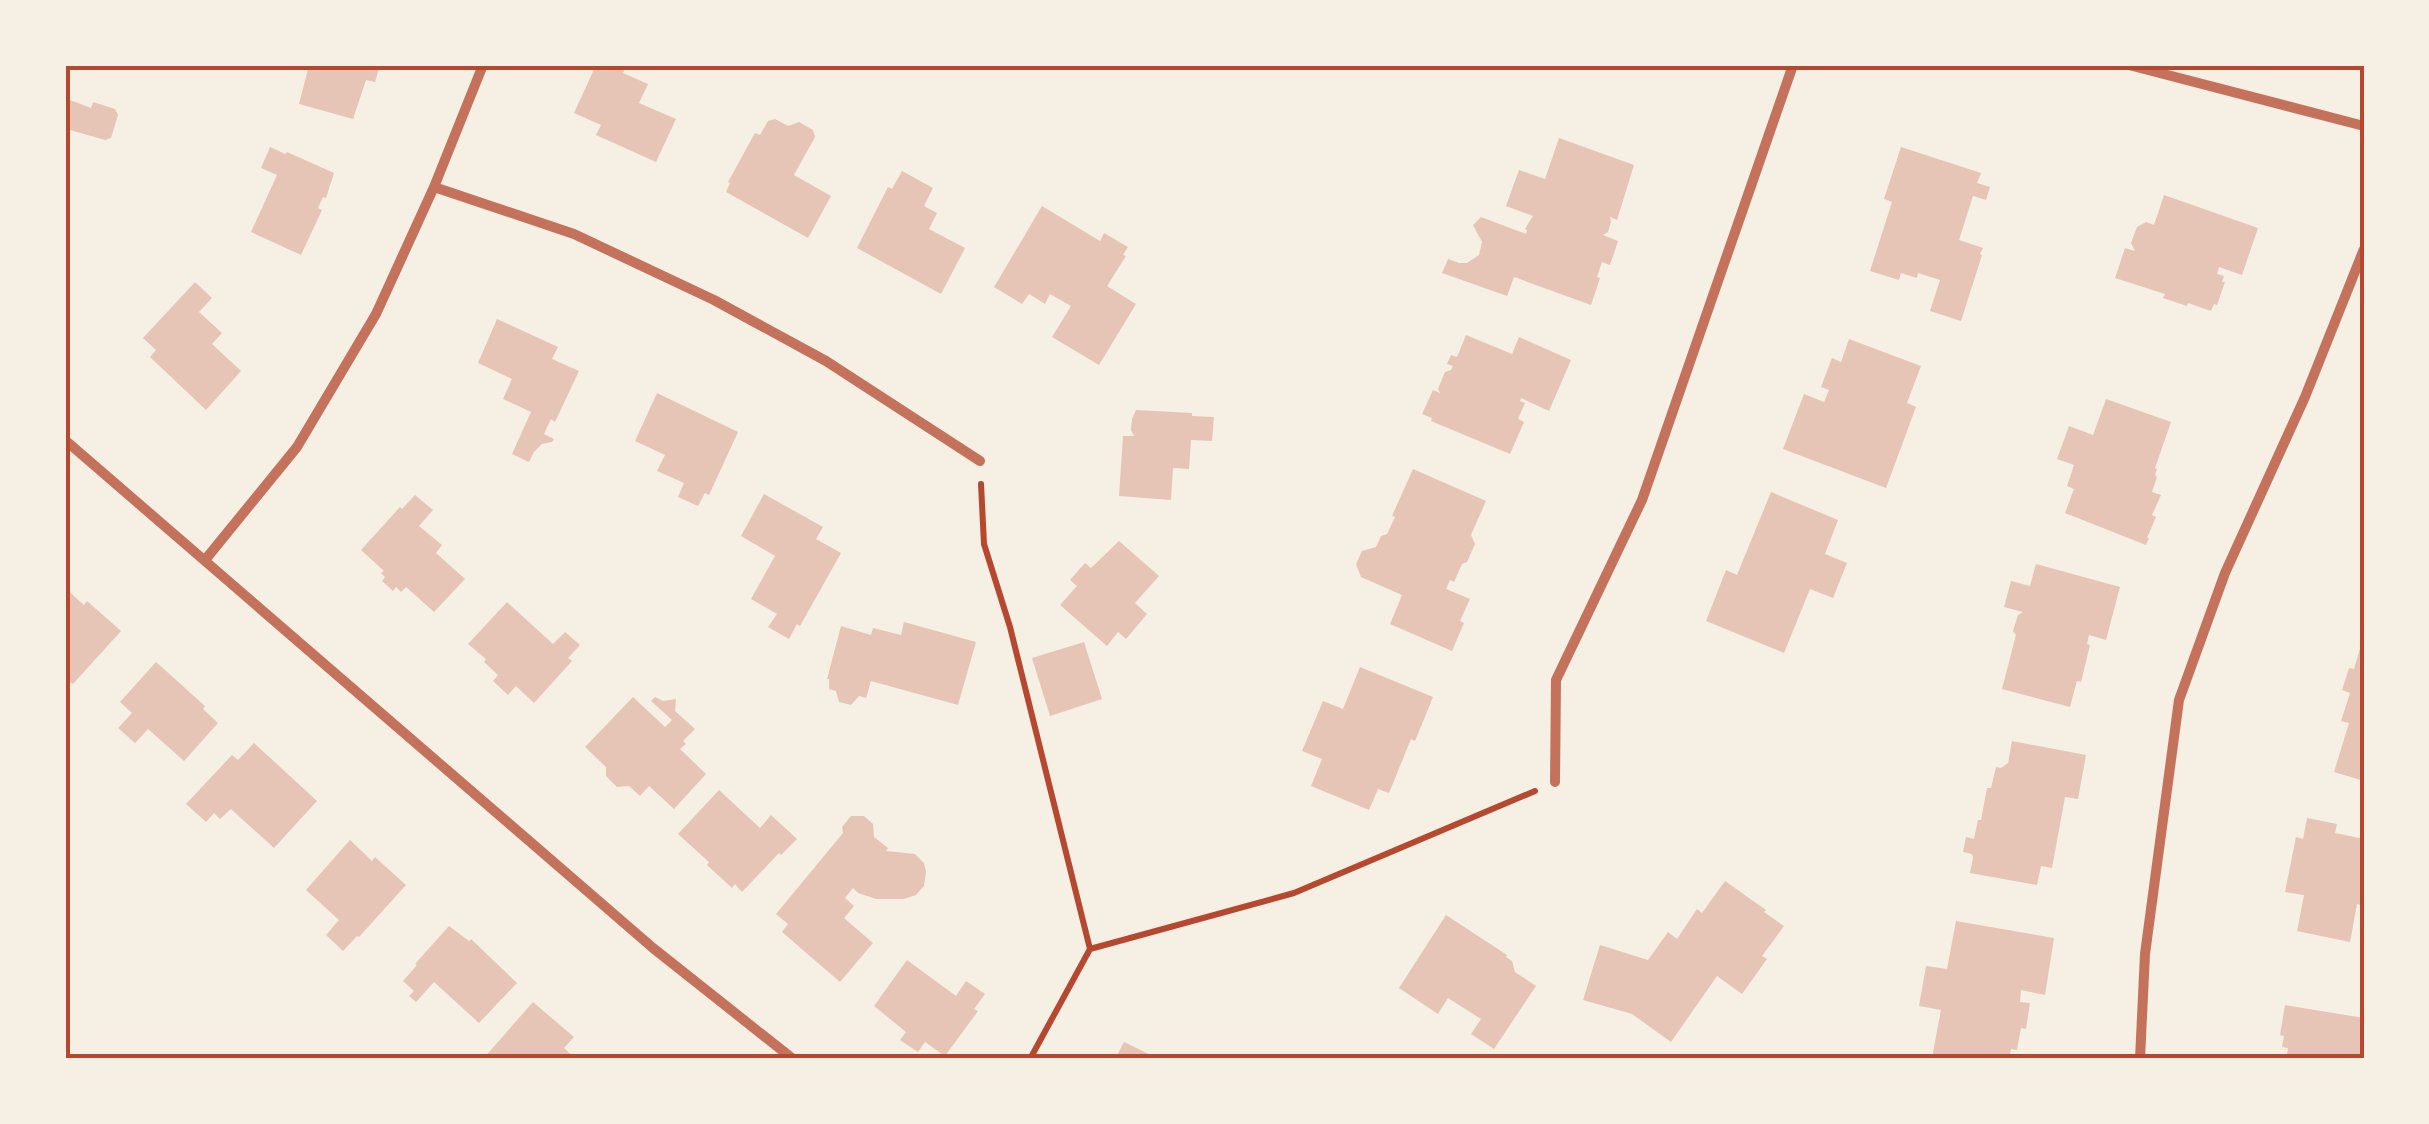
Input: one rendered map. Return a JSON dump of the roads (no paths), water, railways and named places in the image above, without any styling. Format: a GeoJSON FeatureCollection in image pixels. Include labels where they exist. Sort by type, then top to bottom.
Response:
{"type":"FeatureCollection","features":[{"type":"Feature","properties":{"kind":"street"},"geometry":{"type":"LineString","coordinates":[[205,560],[296,447],[376,314],[434,188],[484,65]]}},
{"type":"Feature","properties":{"kind":"street"},"geometry":{"type":"LineString","coordinates":[[1554,782],[1556,680],[1642,500],[1793,65]]}},
{"type":"Feature","properties":{"kind":"street"},"geometry":{"type":"LineString","coordinates":[[2129,65],[2364,126]]}},
{"type":"Feature","properties":{"kind":"street"},"geometry":{"type":"LineString","coordinates":[[434,188],[574,234],[714,300],[826,361],[980,460]]}},
{"type":"Feature","properties":{"kind":"street"},"geometry":{"type":"LineString","coordinates":[[2140,1059],[2145,954],[2179,700],[2225,572],[2306,397],[2364,249]]}},
{"type":"Feature","properties":{"kind":"street"},"geometry":{"type":"LineString","coordinates":[[65,440],[653,948],[793,1059]]}}]}
